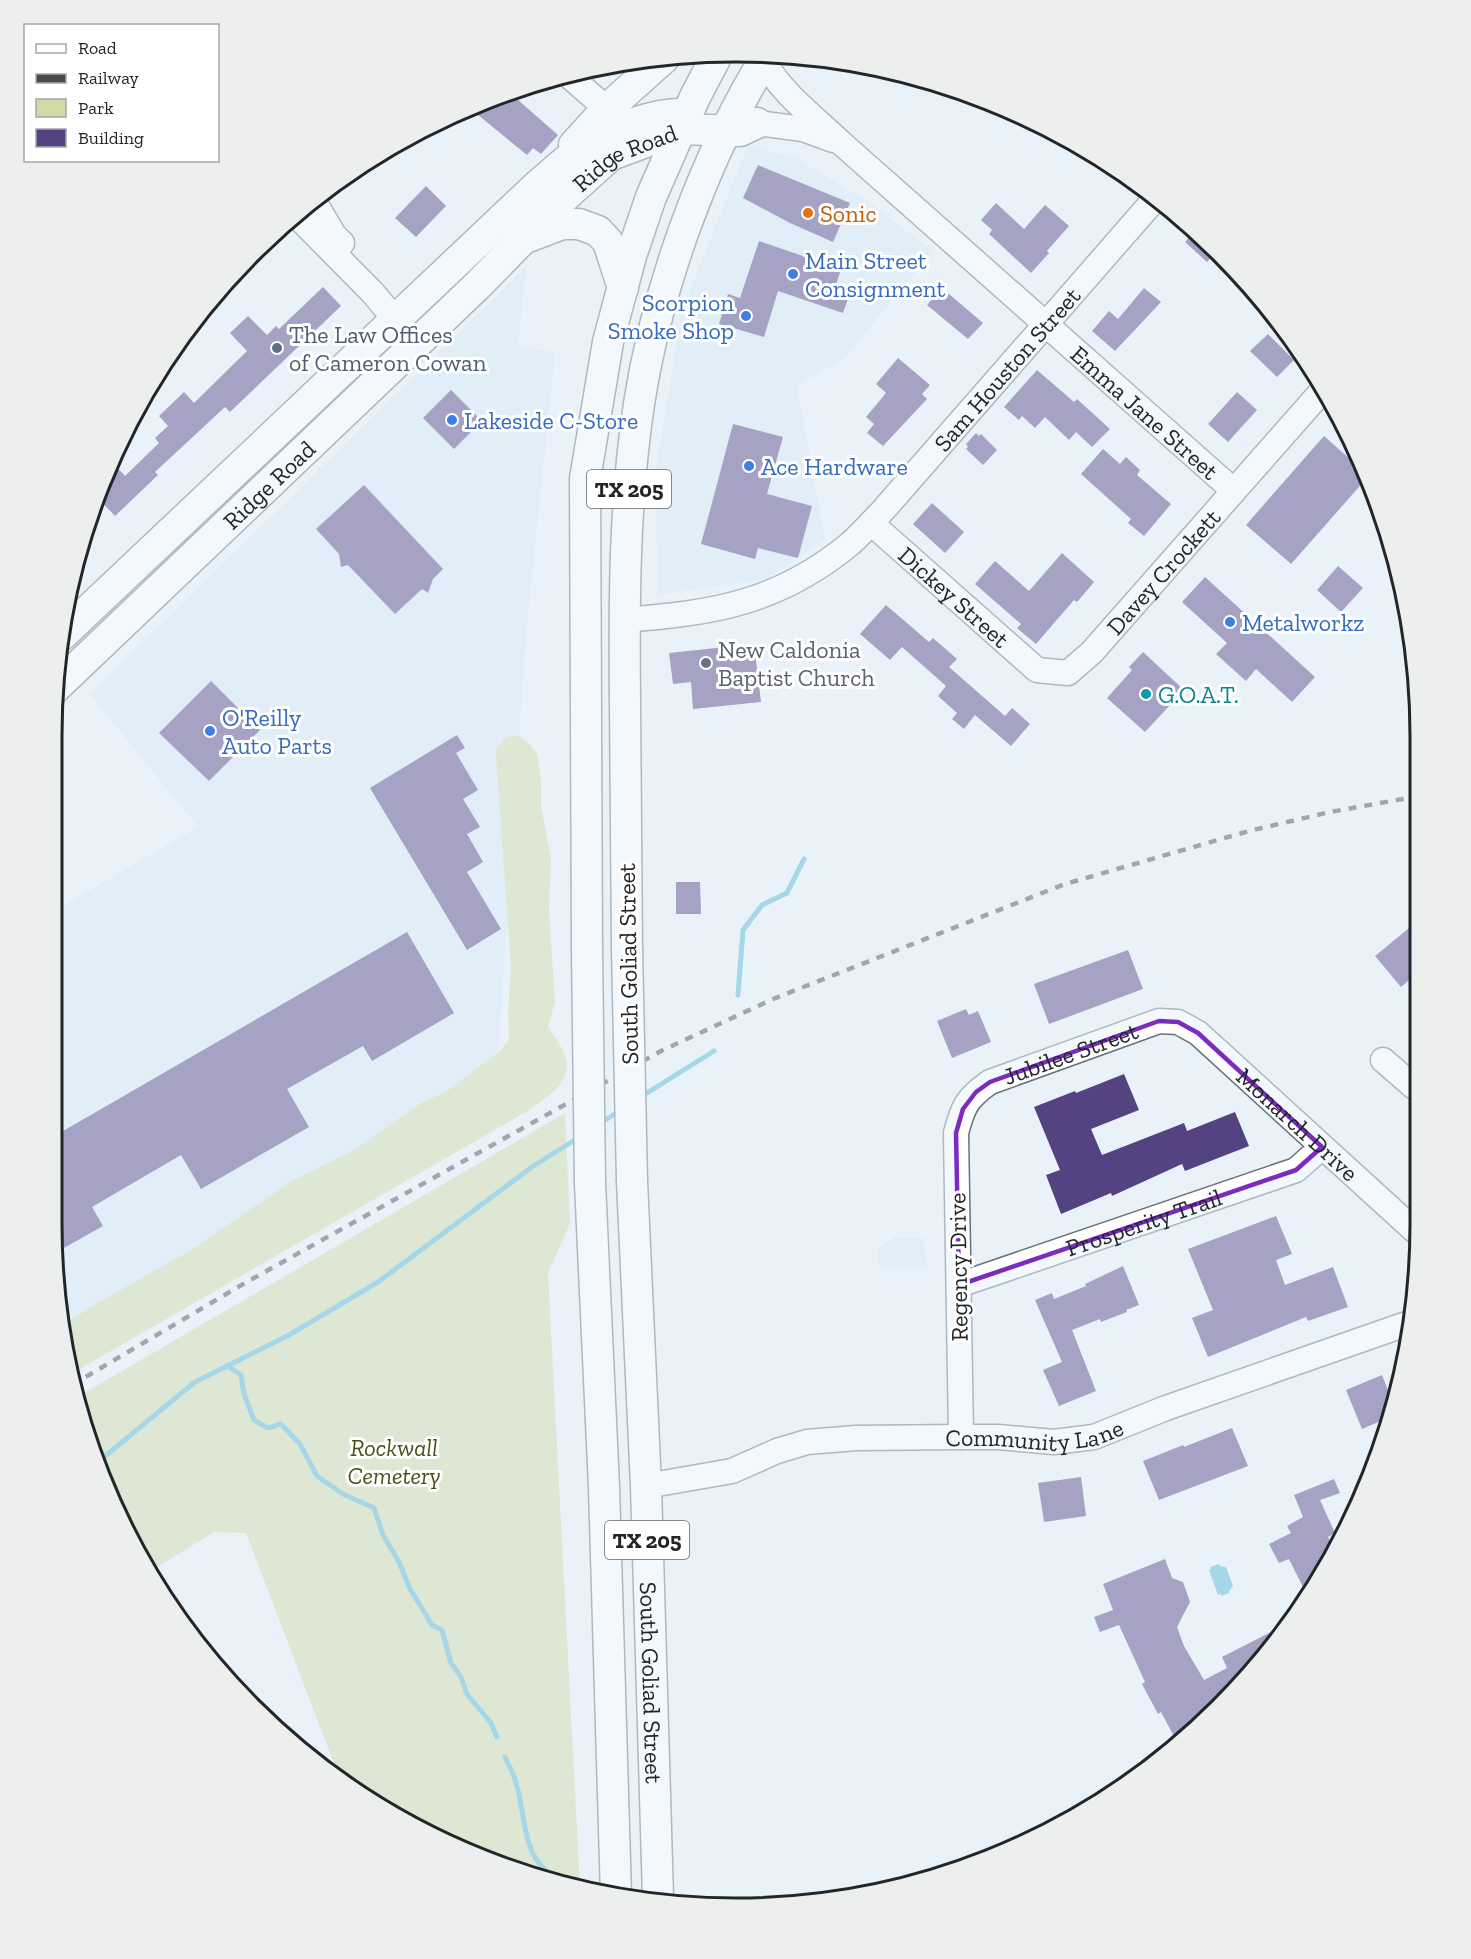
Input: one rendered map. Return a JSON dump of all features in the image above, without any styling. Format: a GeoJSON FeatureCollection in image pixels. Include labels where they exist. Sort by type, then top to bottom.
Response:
{"type":"FeatureCollection","features":[{"type":"Feature","properties":{"kind":"main road","name":"South Goliad Street"},"geometry":{"type":"LineString","coordinates":[[616,1887],[604,1487],[590,1183],[585,479],[608,342],[651,197],[684,121],[713,63]]}},
{"type":"Feature","properties":{"kind":"main road","name":"South Goliad Street"},"geometry":{"type":"LineString","coordinates":[[658,1893],[646,1486],[632,1181],[627,949],[624,620],[630,481],[639,402],[660,309],[682,239],[712,163],[739,123],[747,89],[763,63]]}},
{"type":"Feature","properties":{"kind":"main road"},"geometry":{"type":"LineString","coordinates":[[538,185],[607,109],[655,66]]}},
{"type":"Feature","properties":{"kind":"main road","name":"Ridge Road"},"geometry":{"type":"LineString","coordinates":[[70,627],[538,185],[590,144],[634,123],[666,113],[684,121],[739,123]]}},
{"type":"Feature","properties":{"kind":"main road","name":"Ridge Road"},"geometry":{"type":"LineString","coordinates":[[64,679],[478,285],[561,200],[611,155],[684,121]]}},
{"type":"Feature","properties":{"kind":"main road"},"geometry":{"type":"LineString","coordinates":[[522,240],[562,224],[579,224],[597,231],[609,242],[623,288]]}},
{"type":"Feature","properties":{"kind":"street","name":"Emma Jane Street"},"geometry":{"type":"LineString","coordinates":[[768,63],[774,77],[783,88],[840,142],[1234,491]]}},
{"type":"Feature","properties":{"kind":"street"},"geometry":{"type":"LineString","coordinates":[[575,81],[607,109]]}},
{"type":"Feature","properties":{"kind":"street","name":"Emma Jane Street"},"geometry":{"type":"LineString","coordinates":[[739,123],[803,129],[840,142]]}},
{"type":"Feature","properties":{"kind":"street","name":"Sam Houston Street"},"geometry":{"type":"LineString","coordinates":[[624,620],[695,614],[757,599],[781,589],[815,569],[852,542],[1150,204]]}},
{"type":"Feature","properties":{"kind":"street"},"geometry":{"type":"LineString","coordinates":[[318,207],[334,235],[421,337]]}},
{"type":"Feature","properties":{"kind":"street"},"geometry":{"type":"LineString","coordinates":[[301,220],[374,293],[400,314]]}},
{"type":"Feature","properties":{"kind":"street","name":"Davey Crockett"},"geometry":{"type":"LineString","coordinates":[[1037,670],[1068,673],[1092,652],[1318,396]]}},
{"type":"Feature","properties":{"kind":"street","name":"Dickey Street"},"geometry":{"type":"LineString","coordinates":[[871,523],[1037,670]]}},
{"type":"Feature","properties":{"kind":"street","name":"Jubilee Street"},"geometry":{"type":"LineString","coordinates":[[969,1100],[990,1082],[1159,1021],[1178,1022]]}},
{"type":"Feature","properties":{"kind":"street","name":"Monarch Drive"},"geometry":{"type":"LineString","coordinates":[[1178,1022],[1198,1033],[1410,1226]]}},
{"type":"Feature","properties":{"kind":"street"},"geometry":{"type":"LineString","coordinates":[[1383,1060],[1410,1084]]}},
{"type":"Feature","properties":{"kind":"street","name":"Regency Drive"},"geometry":{"type":"LineString","coordinates":[[961,1437],[956,1133],[963,1109],[969,1100]]}},
{"type":"Feature","properties":{"kind":"street","name":"Prosperity Trail"},"geometry":{"type":"LineString","coordinates":[[959,1285],[1296,1170],[1322,1147]]}},
{"type":"Feature","properties":{"kind":"street","name":"Community Lane"},"geometry":{"type":"LineString","coordinates":[[646,1486],[732,1471],[777,1451],[807,1442],[856,1438],[961,1437],[998,1437],[1054,1442],[1094,1437],[1166,1408],[1402,1326]]}},
{"type":"Feature","properties":{"kind":"highlighted area"},"geometry":{"type":"Polygon","coordinates":[[[1159,1021],[1178,1022],[1198,1033],[1322,1147],[1296,1170],[959,1285],[956,1133],[963,1109],[976,1092],[990,1082],[1159,1021]]]}},
{"type":"Feature","properties":{"kind":"shaded area"},"geometry":{"type":"Polygon","coordinates":[[[748,145],[796,158],[873,205],[933,251],[843,360],[797,385],[825,540],[766,579],[658,595],[655,475],[682,310],[748,145]]]}},
{"type":"Feature","properties":{"kind":"shaded area"},"geometry":{"type":"Polygon","coordinates":[[[526,267],[518,347],[555,352],[526,636],[497,1071],[69,1325],[63,1268],[62,1224],[62,906],[198,827],[90,694],[526,267]]]}},
{"type":"Feature","properties":{"kind":"shaded area"},"geometry":{"type":"Polygon","coordinates":[[[895,1237],[924,1238],[926,1267],[878,1267],[877,1248],[895,1237]]]}},
{"type":"Feature","properties":{"kind":"green space"},"geometry":{"type":"Polygon","coordinates":[[[519,736],[529,743],[537,754],[541,780],[541,807],[551,858],[549,911],[555,1002],[548,1026],[565,1055],[566,1074],[562,1082],[526,1112],[78,1370],[69,1322],[92,1306],[188,1252],[292,1181],[356,1149],[421,1103],[446,1092],[501,1050],[509,1039],[511,969],[496,756],[497,747],[506,737],[519,736]]]}},
{"type":"Feature","properties":{"kind":"green space","name":"Rockwall Cemetery"},"geometry":{"type":"Polygon","coordinates":[[[565,1113],[570,1224],[548,1273],[580,1879],[519,1862],[437,1828],[398,1807],[335,1765],[246,1533],[214,1532],[156,1568],[131,1522],[113,1481],[97,1440],[83,1394],[565,1113]]]}},
{"type":"Feature","properties":{"kind":"water"},"geometry":{"type":"Polygon","coordinates":[[[1219,1564],[1226,1567],[1233,1586],[1229,1593],[1221,1596],[1221,1594],[1218,1595],[1209,1570],[1210,1567],[1219,1564]]]}},
{"type":"Feature","properties":{"kind":"building"},"geometry":{"type":"Polygon","coordinates":[[[516,98],[558,135],[541,154],[533,148],[527,155],[476,114],[516,98]]]}},
{"type":"Feature","properties":{"kind":"building","name":"Sonic"},"geometry":{"type":"Polygon","coordinates":[[[758,165],[850,203],[833,242],[790,223],[743,198],[758,165]]]}},
{"type":"Feature","properties":{"kind":"building"},"geometry":{"type":"Polygon","coordinates":[[[426,186],[446,206],[416,237],[395,218],[426,186]]]}},
{"type":"Feature","properties":{"kind":"building"},"geometry":{"type":"Polygon","coordinates":[[[996,203],[1024,229],[1045,205],[1069,226],[1031,273],[989,234],[992,230],[981,220],[996,203]]]}},
{"type":"Feature","properties":{"kind":"building"},"geometry":{"type":"Polygon","coordinates":[[[1189,238],[1211,258],[1207,262],[1185,242],[1189,238]]]}},
{"type":"Feature","properties":{"kind":"building","name":"Main Street Consignment"},"geometry":{"type":"Polygon","coordinates":[[[759,241],[841,269],[835,288],[850,293],[843,313],[778,291],[764,337],[719,324],[728,294],[740,298],[759,241]]]}},
{"type":"Feature","properties":{"kind":"building"},"geometry":{"type":"Polygon","coordinates":[[[323,287],[341,306],[230,412],[225,407],[155,472],[158,475],[115,516],[103,503],[117,468],[125,476],[159,443],[155,438],[168,426],[159,416],[184,392],[194,403],[247,351],[230,333],[248,316],[267,335],[276,326],[279,329],[323,287]]]}},
{"type":"Feature","properties":{"kind":"building"},"geometry":{"type":"Polygon","coordinates":[[[942,288],[983,323],[968,339],[927,305],[942,288]]]}},
{"type":"Feature","properties":{"kind":"building"},"geometry":{"type":"Polygon","coordinates":[[[1144,288],[1161,302],[1115,351],[1092,331],[1109,311],[1118,319],[1144,288]]]}},
{"type":"Feature","properties":{"kind":"building"},"geometry":{"type":"Polygon","coordinates":[[[1268,334],[1294,360],[1277,377],[1250,351],[1268,334]]]}},
{"type":"Feature","properties":{"kind":"building"},"geometry":{"type":"Polygon","coordinates":[[[898,358],[930,385],[922,394],[927,399],[883,446],[867,433],[874,424],[866,417],[886,393],[876,384],[898,358]]]}},
{"type":"Feature","properties":{"kind":"building"},"geometry":{"type":"Polygon","coordinates":[[[1037,370],[1074,402],[1077,399],[1110,429],[1092,447],[1076,432],[1069,440],[1045,417],[1035,428],[1022,416],[1019,420],[1004,407],[1037,370]]]}},
{"type":"Feature","properties":{"kind":"building","name":"Lakeside C-Store"},"geometry":{"type":"Polygon","coordinates":[[[451,390],[482,421],[454,449],[423,418],[451,390]]]}},
{"type":"Feature","properties":{"kind":"building"},"geometry":{"type":"Polygon","coordinates":[[[1237,392],[1257,410],[1228,442],[1208,424],[1237,392]]]}},
{"type":"Feature","properties":{"kind":"building","name":"Ace Hardware"},"geometry":{"type":"Polygon","coordinates":[[[733,424],[783,437],[767,494],[812,506],[798,558],[758,548],[755,559],[701,544],[733,424]]]}},
{"type":"Feature","properties":{"kind":"building"},"geometry":{"type":"Polygon","coordinates":[[[976,433],[979,436],[981,434],[997,450],[983,465],[966,449],[968,447],[966,444],[976,433]]]}},
{"type":"Feature","properties":{"kind":"building"},"geometry":{"type":"Polygon","coordinates":[[[1324,436],[1350,459],[1361,485],[1291,564],[1246,525],[1324,436]]]}},
{"type":"Feature","properties":{"kind":"building"},"geometry":{"type":"Polygon","coordinates":[[[1103,449],[1120,464],[1126,457],[1140,470],[1137,475],[1171,504],[1144,536],[1128,523],[1131,519],[1081,474],[1103,449]]]}},
{"type":"Feature","properties":{"kind":"building"},"geometry":{"type":"Polygon","coordinates":[[[364,485],[443,569],[433,579],[428,593],[422,589],[395,614],[348,565],[341,567],[339,554],[316,529],[364,485]]]}},
{"type":"Feature","properties":{"kind":"building"},"geometry":{"type":"Polygon","coordinates":[[[932,503],[964,532],[945,553],[913,524],[932,503]]]}},
{"type":"Feature","properties":{"kind":"building"},"geometry":{"type":"Polygon","coordinates":[[[1062,553],[1094,582],[1077,602],[1074,600],[1036,644],[1017,628],[1021,624],[975,584],[995,561],[1029,591],[1062,553]]]}},
{"type":"Feature","properties":{"kind":"building"},"geometry":{"type":"Polygon","coordinates":[[[1338,566],[1363,588],[1341,612],[1317,590],[1338,566]]]}},
{"type":"Feature","properties":{"kind":"building","name":"Metalworkz"},"geometry":{"type":"Polygon","coordinates":[[[1205,577],[1315,677],[1292,702],[1256,669],[1246,681],[1216,654],[1227,643],[1182,602],[1205,577]]]}},
{"type":"Feature","properties":{"kind":"building"},"geometry":{"type":"Polygon","coordinates":[[[886,605],[929,642],[933,638],[957,659],[949,667],[1005,716],[1012,708],[1030,724],[1011,746],[975,715],[964,729],[952,719],[957,713],[938,696],[946,686],[902,647],[890,660],[860,634],[886,605]]]}},
{"type":"Feature","properties":{"kind":"building"},"geometry":{"type":"Polygon","coordinates":[[[754,644],[761,702],[693,709],[691,682],[673,684],[669,653],[754,644]]]}},
{"type":"Feature","properties":{"kind":"building","name":"G.O.A.T."},"geometry":{"type":"Polygon","coordinates":[[[1143,652],[1184,690],[1145,732],[1107,698],[1132,670],[1129,667],[1143,652]]]}},
{"type":"Feature","properties":{"kind":"building","name":"O'Reilly Auto Parts"},"geometry":{"type":"Polygon","coordinates":[[[211,681],[260,730],[209,781],[159,733],[211,681]]]}},
{"type":"Feature","properties":{"kind":"building"},"geometry":{"type":"Polygon","coordinates":[[[457,735],[465,748],[456,753],[478,790],[463,799],[480,827],[467,834],[483,862],[467,872],[501,929],[467,950],[370,788],[457,735]]]}},
{"type":"Feature","properties":{"kind":"building"},"geometry":{"type":"Polygon","coordinates":[[[676,882],[700,882],[701,914],[676,914],[676,882]]]}},
{"type":"Feature","properties":{"kind":"building"},"geometry":{"type":"Polygon","coordinates":[[[1410,927],[1410,979],[1401,987],[1375,956],[1410,927]]]}},
{"type":"Feature","properties":{"kind":"building"},"geometry":{"type":"Polygon","coordinates":[[[407,932],[454,1013],[372,1061],[363,1046],[287,1089],[309,1127],[201,1189],[181,1155],[92,1207],[103,1226],[63,1249],[62,1132],[407,932]]]}},
{"type":"Feature","properties":{"kind":"building"},"geometry":{"type":"Polygon","coordinates":[[[1128,950],[1143,989],[1049,1024],[1034,984],[1128,950]]]}},
{"type":"Feature","properties":{"kind":"building"},"geometry":{"type":"Polygon","coordinates":[[[966,1009],[969,1015],[978,1011],[991,1042],[952,1058],[937,1021],[966,1009]]]}},
{"type":"Feature","properties":{"kind":"building"},"geometry":{"type":"Polygon","coordinates":[[[1124,1074],[1139,1110],[1091,1129],[1102,1155],[1184,1123],[1187,1131],[1235,1112],[1249,1146],[1185,1171],[1182,1164],[1112,1196],[1111,1193],[1061,1214],[1046,1175],[1060,1170],[1034,1107],[1124,1074]]]}},
{"type":"Feature","properties":{"kind":"building"},"geometry":{"type":"Polygon","coordinates":[[[1276,1216],[1292,1254],[1276,1260],[1285,1285],[1333,1267],[1348,1307],[1308,1321],[1306,1317],[1208,1357],[1192,1318],[1213,1310],[1188,1249],[1276,1216]]]}},
{"type":"Feature","properties":{"kind":"building"},"geometry":{"type":"Polygon","coordinates":[[[1123,1266],[1139,1305],[1101,1322],[1100,1319],[1072,1330],[1096,1391],[1059,1406],[1043,1370],[1062,1362],[1035,1300],[1052,1293],[1054,1299],[1086,1286],[1085,1284],[1123,1266]]]}},
{"type":"Feature","properties":{"kind":"building"},"geometry":{"type":"Polygon","coordinates":[[[1382,1375],[1389,1392],[1380,1421],[1362,1429],[1346,1390],[1382,1375]]]}},
{"type":"Feature","properties":{"kind":"building"},"geometry":{"type":"Polygon","coordinates":[[[1232,1428],[1248,1466],[1159,1500],[1143,1461],[1232,1428]]]}},
{"type":"Feature","properties":{"kind":"building"},"geometry":{"type":"Polygon","coordinates":[[[1081,1477],[1086,1516],[1044,1522],[1038,1483],[1081,1477]]]}},
{"type":"Feature","properties":{"kind":"building"},"geometry":{"type":"Polygon","coordinates":[[[1334,1479],[1340,1493],[1320,1500],[1335,1532],[1328,1537],[1330,1541],[1303,1587],[1289,1559],[1279,1563],[1269,1544],[1291,1533],[1287,1526],[1303,1517],[1294,1495],[1334,1479]]]}},
{"type":"Feature","properties":{"kind":"building"},"geometry":{"type":"Polygon","coordinates":[[[1165,1559],[1172,1578],[1183,1582],[1190,1602],[1177,1627],[1184,1646],[1204,1680],[1227,1668],[1222,1657],[1272,1632],[1212,1700],[1174,1735],[1161,1712],[1158,1714],[1142,1684],[1145,1682],[1119,1625],[1100,1632],[1094,1617],[1113,1610],[1103,1584],[1165,1559]]]}},
{"type":"Feature","properties":{"kind":"waterway"},"geometry":{"type":"LineString","coordinates":[[738,995],[743,930],[762,905],[787,893],[804,859]]}},
{"type":"Feature","properties":{"kind":"waterway"},"geometry":{"type":"LineString","coordinates":[[639,1098],[714,1051]]}},
{"type":"Feature","properties":{"kind":"waterway"},"geometry":{"type":"LineString","coordinates":[[599,1124],[621,1110]]}},
{"type":"Feature","properties":{"kind":"waterway"},"geometry":{"type":"LineString","coordinates":[[104,1457],[195,1382],[289,1335],[378,1282],[532,1167],[578,1138]]}},
{"type":"Feature","properties":{"kind":"waterway"},"geometry":{"type":"LineString","coordinates":[[228,1366],[241,1375],[244,1394],[254,1420],[268,1428],[281,1424],[300,1444],[317,1476],[343,1494],[374,1508],[383,1535],[399,1562],[410,1589],[432,1625],[442,1630],[451,1663],[461,1677],[467,1694],[491,1723],[497,1737]]}},
{"type":"Feature","properties":{"kind":"waterway"},"geometry":{"type":"LineString","coordinates":[[505,1757],[520,1797],[532,1851],[547,1871]]}},
{"type":"Feature","properties":{"kind":"railway"},"geometry":{"type":"LineString","coordinates":[[80,1380],[245,1283],[661,1051],[773,999],[1065,884],[1249,831],[1330,812],[1410,798]]}},
{"type":"Feature","properties":{"kind":"place","name":"Sonic"},"geometry":{"type":"Point","coordinates":[808,213]}},
{"type":"Feature","properties":{"kind":"place","name":"Main Street Consignment"},"geometry":{"type":"Point","coordinates":[793,274]}},
{"type":"Feature","properties":{"kind":"place","name":"Scorpion Smoke Shop"},"geometry":{"type":"Point","coordinates":[746,316]}},
{"type":"Feature","properties":{"kind":"place","name":"The Law Offices of Cameron Cowan"},"geometry":{"type":"Point","coordinates":[277,348]}},
{"type":"Feature","properties":{"kind":"place","name":"Lakeside C-Store"},"geometry":{"type":"Point","coordinates":[452,420]}},
{"type":"Feature","properties":{"kind":"place","name":"Ace Hardware"},"geometry":{"type":"Point","coordinates":[749,466]}},
{"type":"Feature","properties":{"kind":"place","name":"Metalworkz"},"geometry":{"type":"Point","coordinates":[1230,622]}},
{"type":"Feature","properties":{"kind":"place","name":"New Caldonia Baptist Church"},"geometry":{"type":"Point","coordinates":[706,663]}},
{"type":"Feature","properties":{"kind":"place","name":"G.O.A.T."},"geometry":{"type":"Point","coordinates":[1146,694]}},
{"type":"Feature","properties":{"kind":"place","name":"O'Reilly Auto Parts"},"geometry":{"type":"Point","coordinates":[210,731]}}]}
